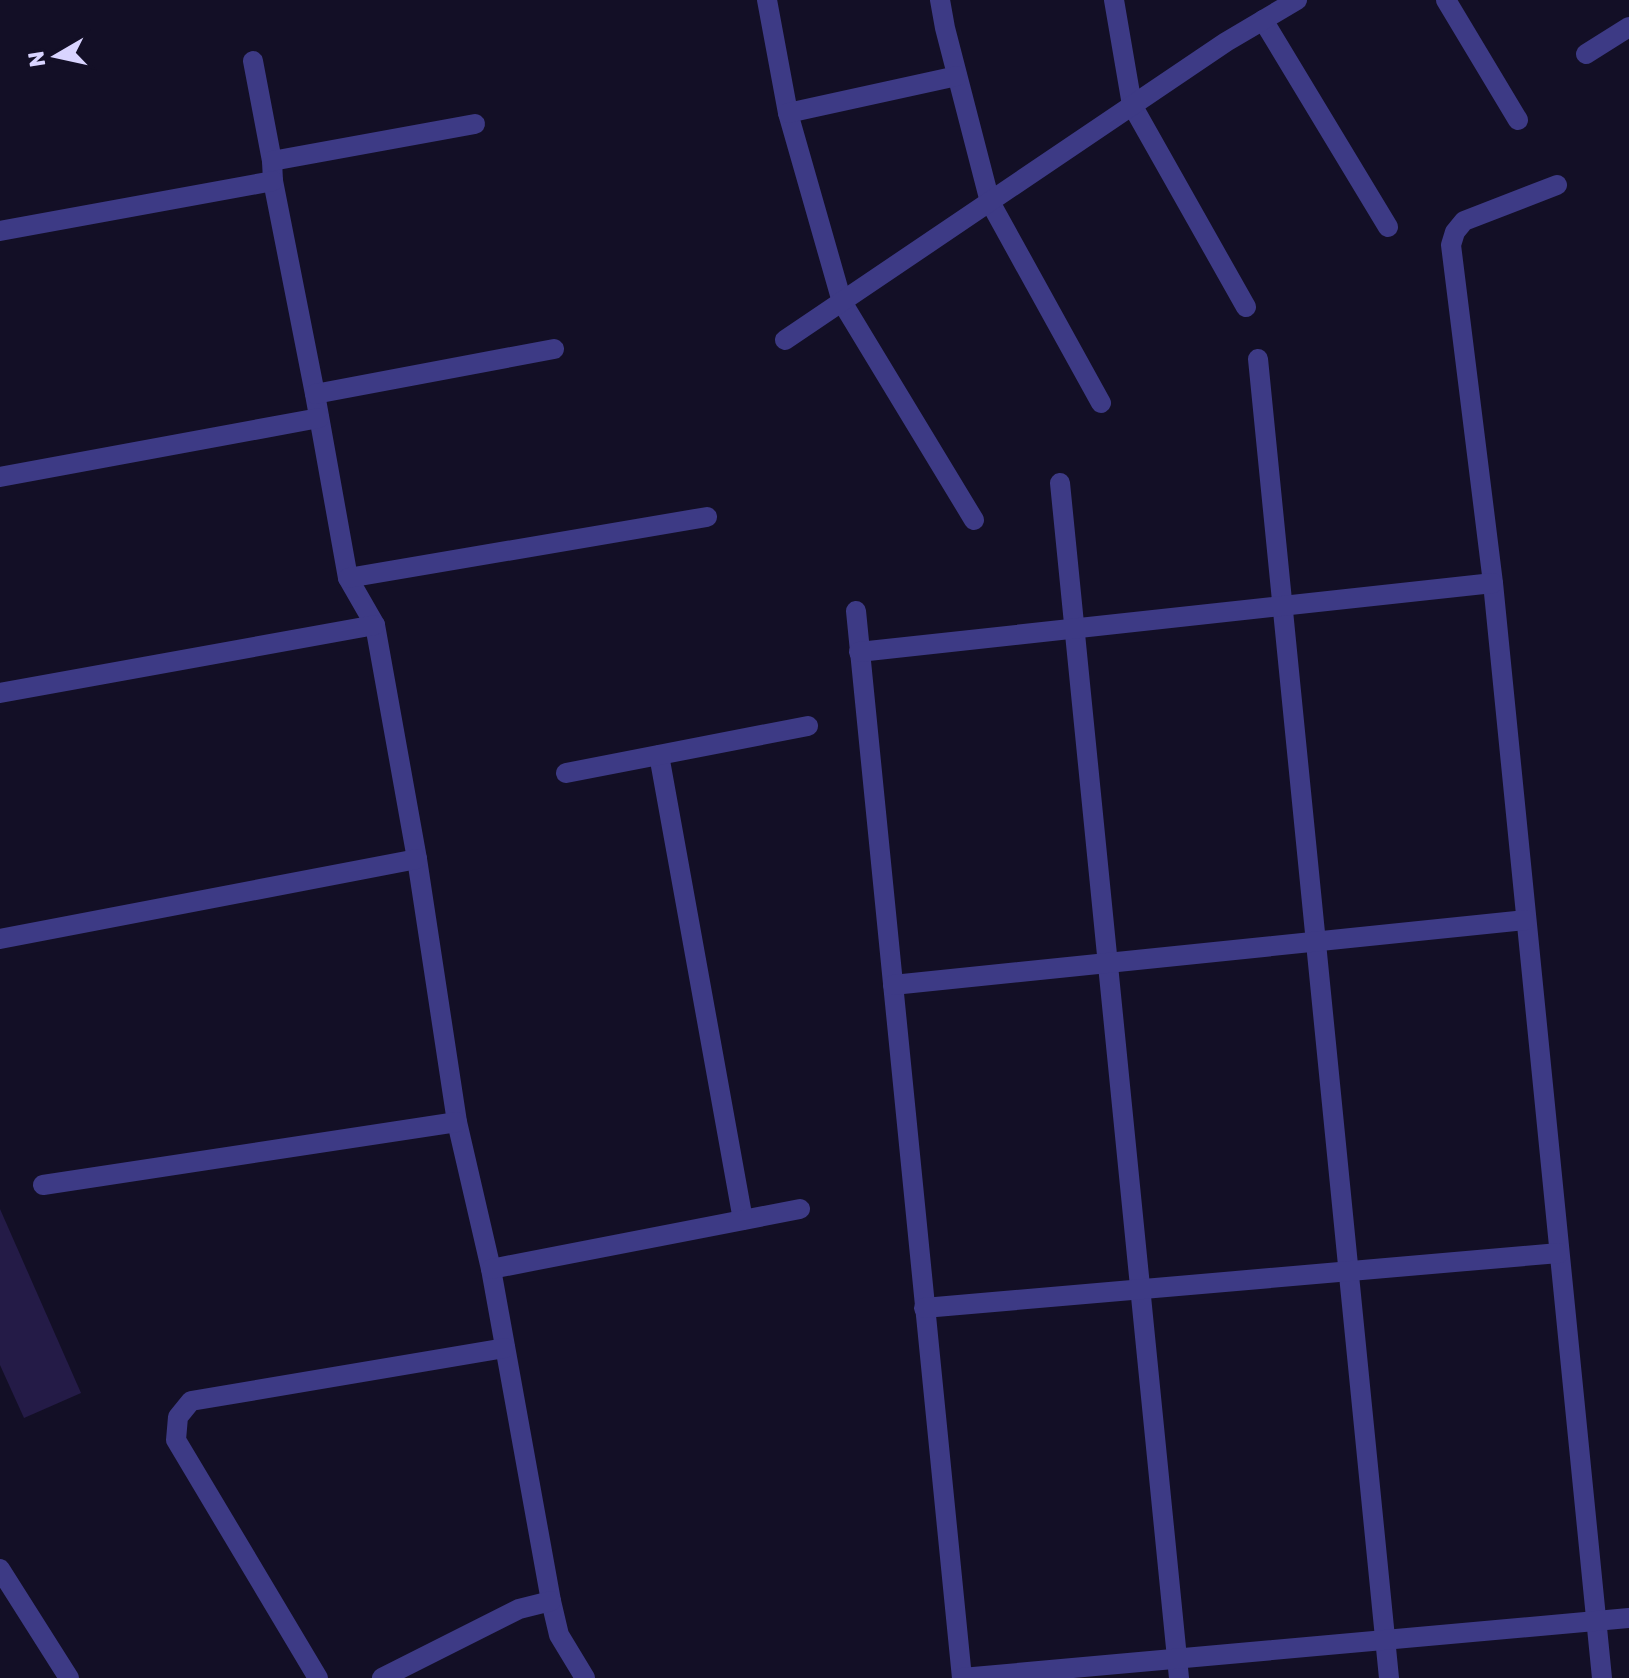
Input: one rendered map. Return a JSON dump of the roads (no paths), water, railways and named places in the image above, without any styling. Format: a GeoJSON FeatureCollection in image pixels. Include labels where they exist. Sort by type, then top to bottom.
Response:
{"type":"FeatureCollection","features":[{"type":"Feature","properties":{"kind":"street"},"geometry":{"type":"LineString","coordinates":[[767,0],[788,113],[842,302],[974,520]]}},
{"type":"Feature","properties":{"kind":"street"},"geometry":{"type":"LineString","coordinates":[[940,0],[990,202],[1101,403]]}},
{"type":"Feature","properties":{"kind":"street"},"geometry":{"type":"LineString","coordinates":[[1114,0],[1132,105],[1246,307]]}},
{"type":"Feature","properties":{"kind":"street"},"geometry":{"type":"LineString","coordinates":[[785,340],[1226,42],[1297,0]]}},
{"type":"Feature","properties":{"kind":"street"},"geometry":{"type":"LineString","coordinates":[[1446,0],[1518,120]]}},
{"type":"Feature","properties":{"kind":"street"},"geometry":{"type":"LineString","coordinates":[[1263,20],[1388,227]]}},
{"type":"Feature","properties":{"kind":"street"},"geometry":{"type":"LineString","coordinates":[[1586,54],[1629,27]]}},
{"type":"Feature","properties":{"kind":"street"},"geometry":{"type":"LineString","coordinates":[[253,61],[348,578],[375,625],[417,859],[457,1122],[491,1269],[551,1601],[559,1635],[585,1678]]}},
{"type":"Feature","properties":{"kind":"street"},"geometry":{"type":"LineString","coordinates":[[788,113],[957,76]]}},
{"type":"Feature","properties":{"kind":"street"},"geometry":{"type":"LineString","coordinates":[[0,231],[475,124]]}},
{"type":"Feature","properties":{"kind":"street"},"geometry":{"type":"LineString","coordinates":[[1557,185],[1464,221],[1455,232],[1451,245],[1493,583],[1602,1678]]}},
{"type":"Feature","properties":{"kind":"street"},"geometry":{"type":"LineString","coordinates":[[315,394],[554,349]]}},
{"type":"Feature","properties":{"kind":"street"},"geometry":{"type":"LineString","coordinates":[[1258,359],[1389,1678]]}},
{"type":"Feature","properties":{"kind":"street"},"geometry":{"type":"LineString","coordinates":[[0,477],[319,418]]}},
{"type":"Feature","properties":{"kind":"street"},"geometry":{"type":"LineString","coordinates":[[1060,483],[1178,1668]]}},
{"type":"Feature","properties":{"kind":"street"},"geometry":{"type":"LineString","coordinates":[[348,578],[707,517]]}},
{"type":"Feature","properties":{"kind":"street"},"geometry":{"type":"LineString","coordinates":[[859,652],[1493,583]]}},
{"type":"Feature","properties":{"kind":"street"},"geometry":{"type":"LineString","coordinates":[[856,611],[962,1678],[1178,1668],[1385,1640],[1629,1618]]}},
{"type":"Feature","properties":{"kind":"street"},"geometry":{"type":"LineString","coordinates":[[0,693],[375,625]]}},
{"type":"Feature","properties":{"kind":"street"},"geometry":{"type":"LineString","coordinates":[[566,773],[808,726]]}},
{"type":"Feature","properties":{"kind":"street"},"geometry":{"type":"LineString","coordinates":[[659,755],[743,1220]]}},
{"type":"Feature","properties":{"kind":"street"},"geometry":{"type":"LineString","coordinates":[[0,939],[417,859]]}},
{"type":"Feature","properties":{"kind":"street"},"geometry":{"type":"LineString","coordinates":[[893,985],[1526,920]]}},
{"type":"Feature","properties":{"kind":"street"},"geometry":{"type":"LineString","coordinates":[[43,1185],[457,1122]]}},
{"type":"Feature","properties":{"kind":"street"},"geometry":{"type":"LineString","coordinates":[[491,1269],[800,1209]]}},
{"type":"Feature","properties":{"kind":"street"},"geometry":{"type":"LineString","coordinates":[[924,1308],[1559,1253]]}},
{"type":"Feature","properties":{"kind":"street"},"geometry":{"type":"LineString","coordinates":[[318,1678],[176,1440],[178,1417],[191,1401],[505,1348]]}},
{"type":"Feature","properties":{"kind":"street"},"geometry":{"type":"LineString","coordinates":[[0,1569],[69,1678]]}},
{"type":"Feature","properties":{"kind":"street"},"geometry":{"type":"LineString","coordinates":[[382,1678],[519,1609],[551,1601]]}}]}
